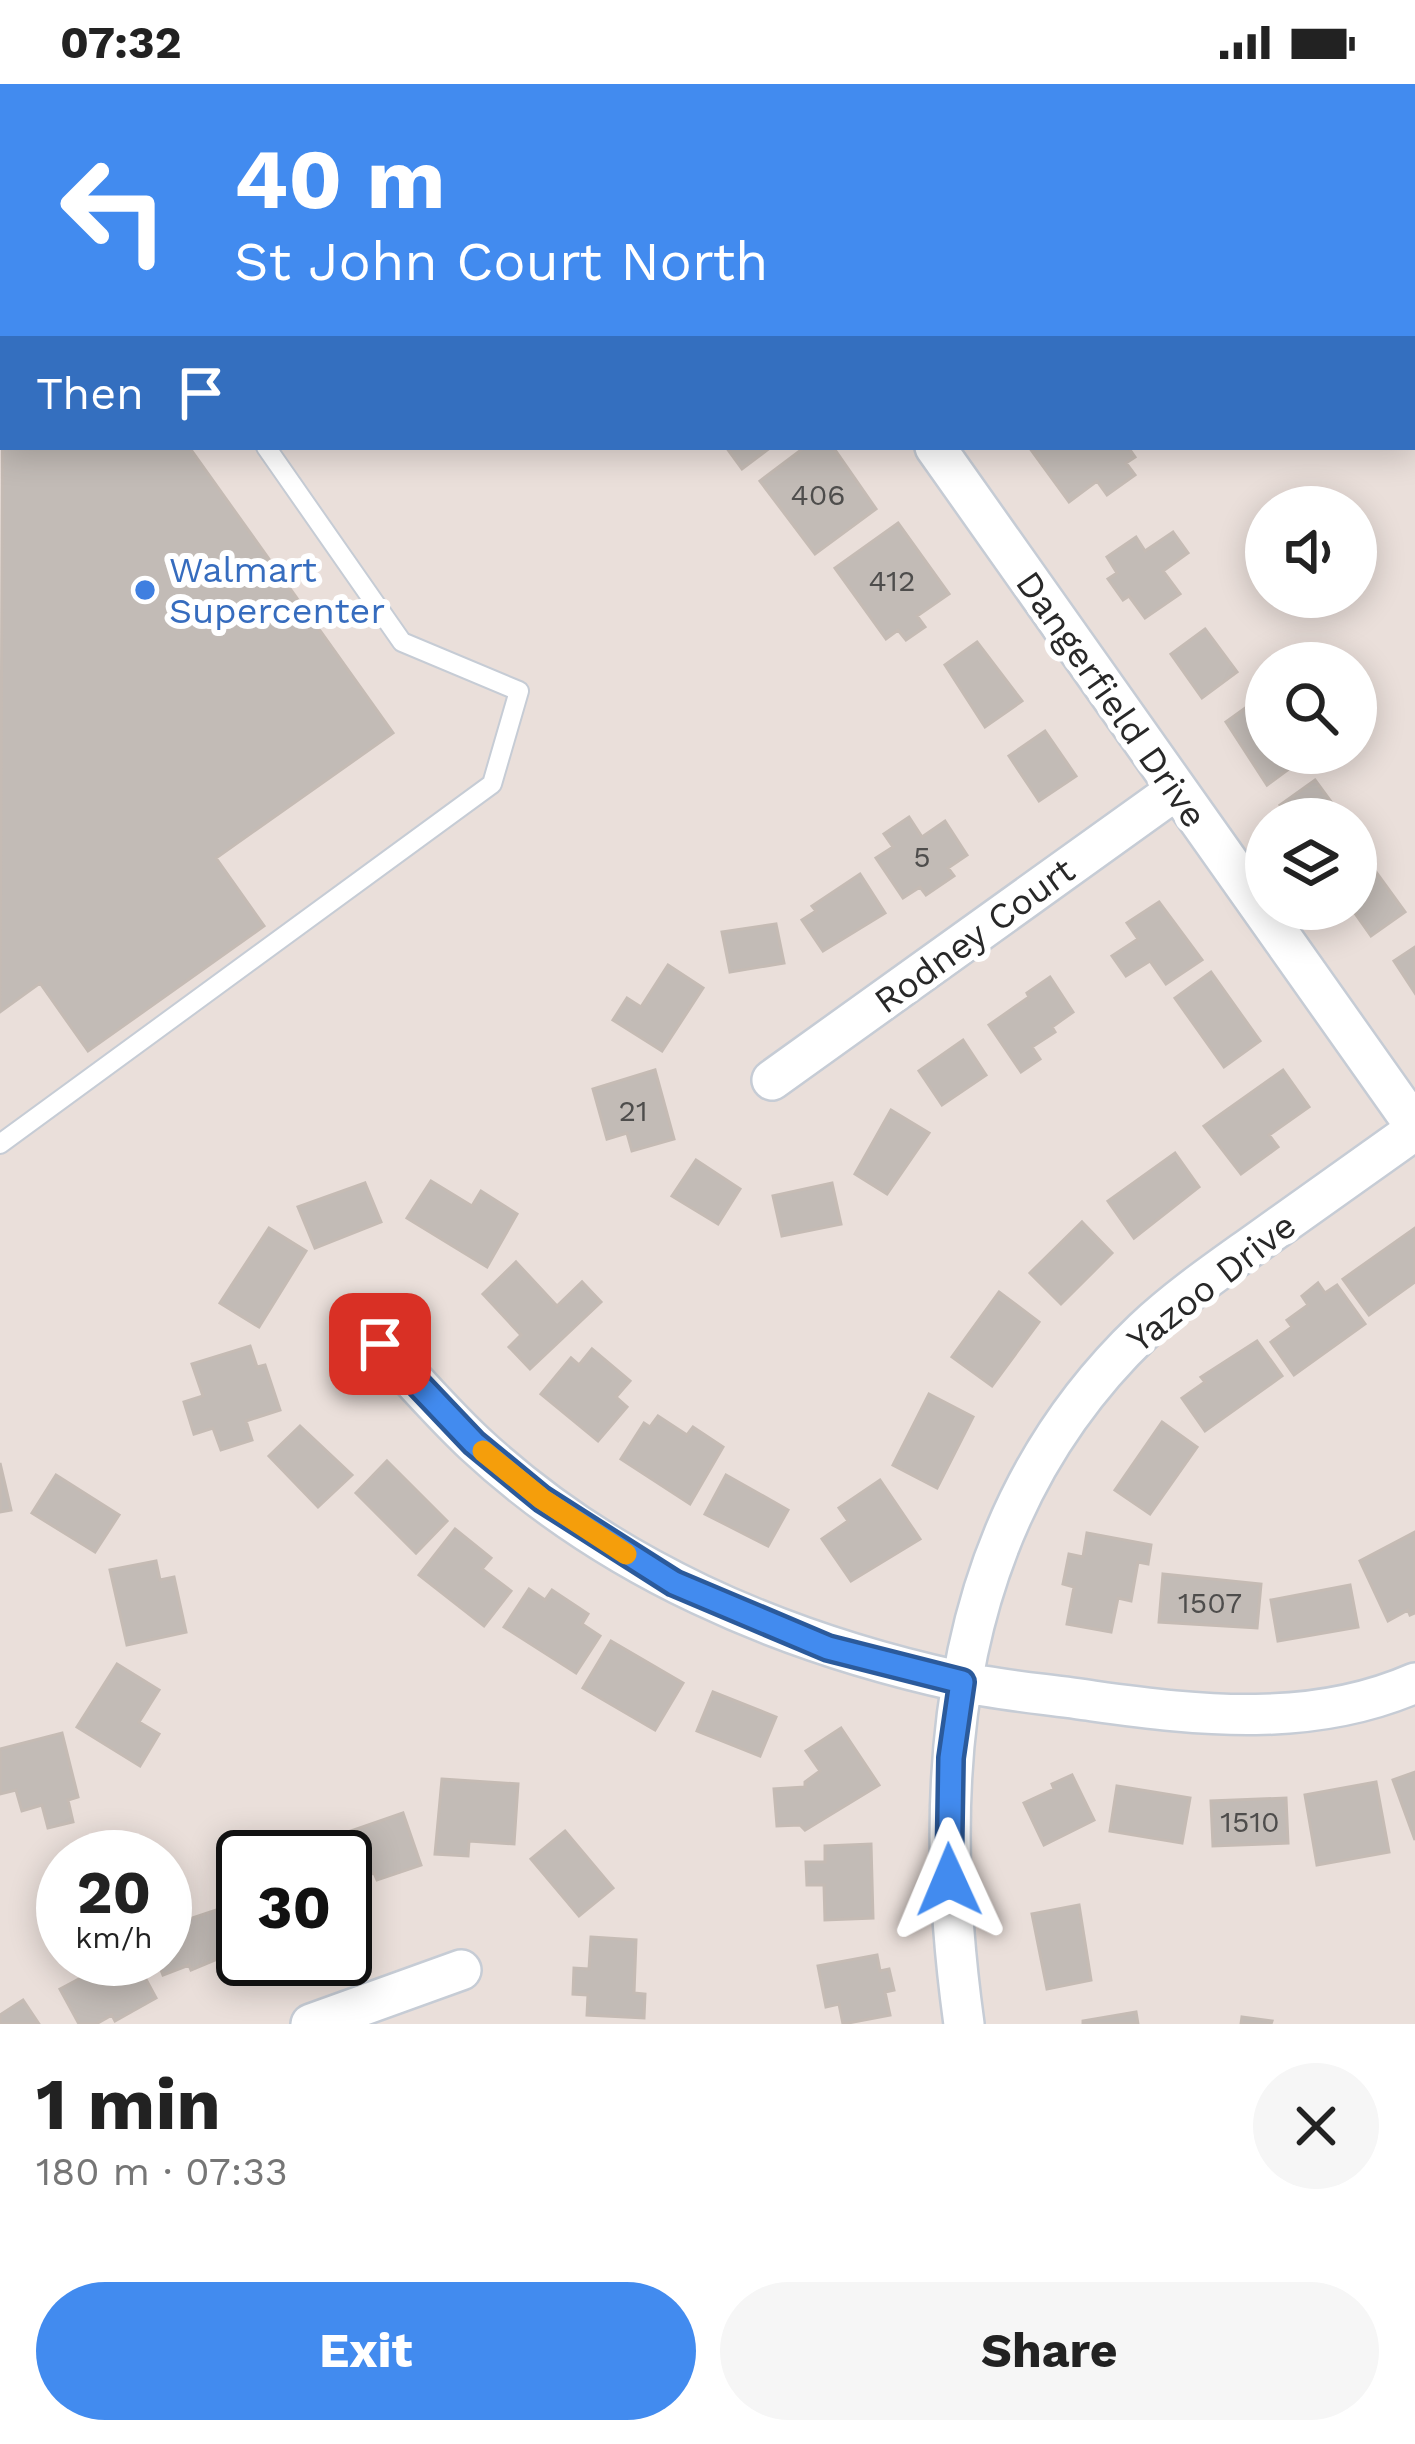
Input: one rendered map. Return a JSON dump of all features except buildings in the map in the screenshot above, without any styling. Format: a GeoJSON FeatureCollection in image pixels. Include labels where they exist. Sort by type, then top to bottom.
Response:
{"type":"FeatureCollection","features":[{"type":"Feature","properties":{"kind":"street","name":"Dangerfield Drive"},"geometry":{"type":"LineString","coordinates":[[937,450],[1415,1128]]}},
{"type":"Feature","properties":{"kind":"street","name":"Rodney Court"},"geometry":{"type":"LineString","coordinates":[[772,1080],[1176,790]]}},
{"type":"Feature","properties":{"kind":"street","name":"Yazoo Drive"},"geometry":{"type":"LineString","coordinates":[[964,2024],[948,1859],[951,1758],[976,1608],[1006,1522],[1041,1456],[1075,1406],[1146,1328],[1415,1128]]}},
{"type":"Feature","properties":{"kind":"street"},"geometry":{"type":"LineString","coordinates":[[380,1344],[474,1443],[542,1499],[674,1583],[828,1648],[962,1682],[1162,1710],[1268,1717],[1371,1699],[1415,1683]]}},
{"type":"Feature","properties":{"kind":"street"},"geometry":{"type":"LineString","coordinates":[[311,2024],[461,1970]]}},
{"type":"Feature","properties":{"kind":"lane"},"geometry":{"type":"LineString","coordinates":[[1307,84],[1317,84]]}},
{"type":"Feature","properties":{"kind":"lane"},"geometry":{"type":"LineString","coordinates":[[0,1144],[491,784],[519,691],[403,643],[268,450]]}},
{"type":"Feature","properties":{"kind":"slow traffic"},"geometry":{"type":"LineString","coordinates":[[483,1451],[542,1499],[626,1554]]}},
{"type":"Feature","properties":{"kind":"place","name":"Walmart Supercenter"},"geometry":{"type":"Point","coordinates":[145,590]}},
{"type":"Feature","properties":{"kind":"route"},"geometry":{"type":"LineString","coordinates":[[380,1344],[474,1443],[542,1499],[674,1583],[828,1648],[962,1682],[951,1758],[949,1880]]}}]}
